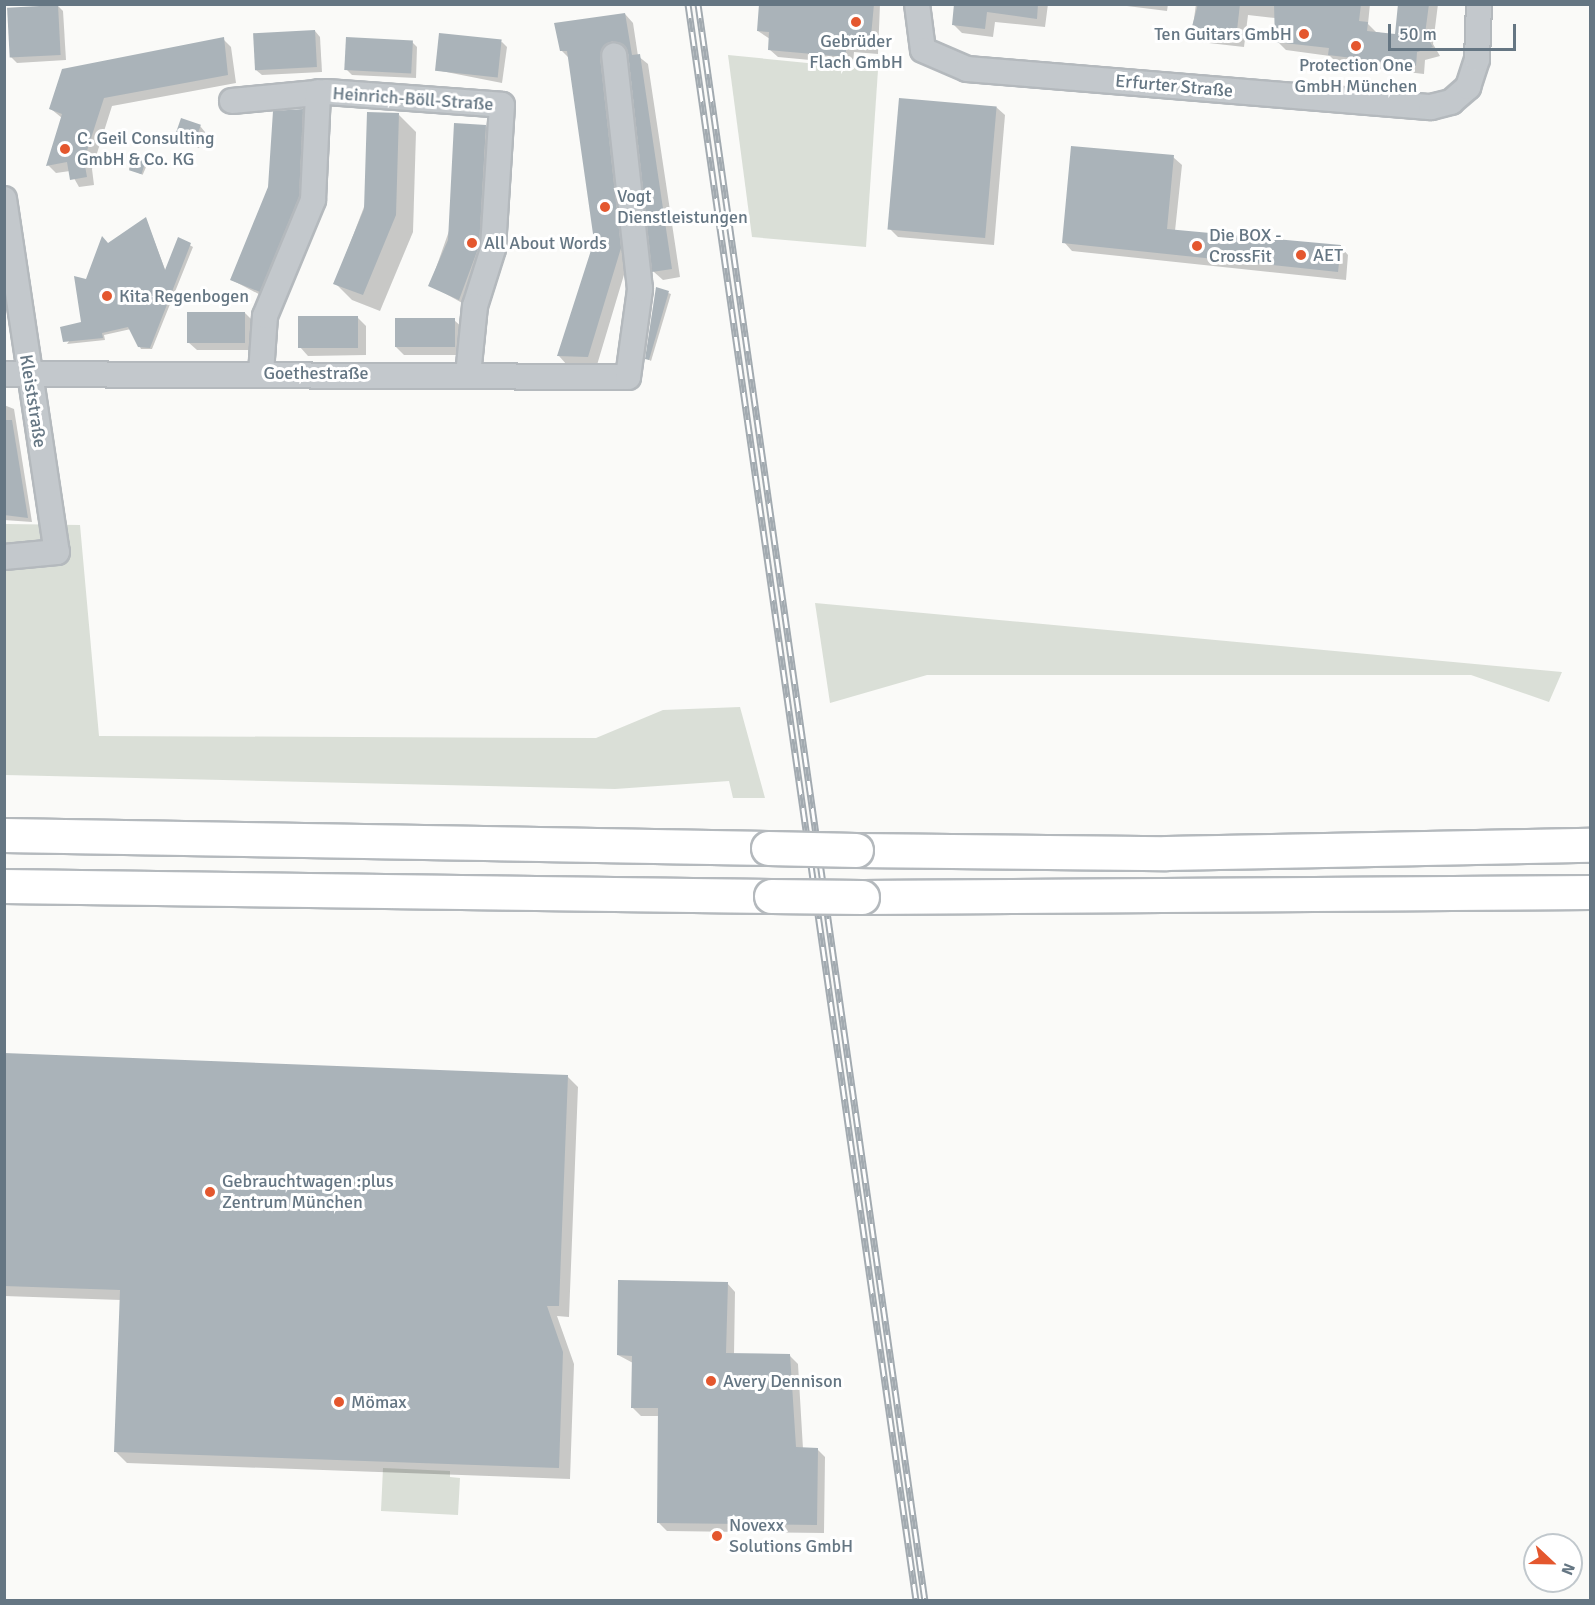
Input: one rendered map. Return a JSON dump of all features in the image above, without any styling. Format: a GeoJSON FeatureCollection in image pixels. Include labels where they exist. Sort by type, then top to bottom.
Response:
{"type":"FeatureCollection","features":[{"type":"Feature","properties":{"kind":"highway"},"geometry":{"type":"LineString","coordinates":[[4,835],[856,850],[1166,853],[1590,845]]}},
{"type":"Feature","properties":{"kind":"highway"},"geometry":{"type":"LineString","coordinates":[[4,886],[862,897],[1590,892]]}},
{"type":"Feature","properties":{"kind":"street","name":"Erfurter Straße"},"geometry":{"type":"LineString","coordinates":[[917,4],[923,50],[967,69],[1431,107],[1452,102],[1468,87],[1477,59],[1479,4]]}},
{"type":"Feature","properties":{"kind":"street","name":"Goethestraße"},"geometry":{"type":"LineString","coordinates":[[4,374],[261,373],[628,377],[640,289],[614,55]]}},
{"type":"Feature","properties":{"kind":"street","name":"Heinrich-Böll-Straße"},"geometry":{"type":"LineString","coordinates":[[232,101],[318,92],[502,105],[493,249],[475,306],[468,375]]}},
{"type":"Feature","properties":{"kind":"street"},"geometry":{"type":"LineString","coordinates":[[261,373],[265,316],[313,200],[318,92]]}},
{"type":"Feature","properties":{"kind":"street","name":"Kleiststraße"},"geometry":{"type":"LineString","coordinates":[[4,199],[57,552],[4,557]]}},
{"type":"Feature","properties":{"kind":"shaded area"},"geometry":{"type":"Polygon","coordinates":[[[728,55],[878,70],[866,247],[752,237],[728,55]]]}},
{"type":"Feature","properties":{"kind":"shaded area"},"geometry":{"type":"Polygon","coordinates":[[[5,524],[80,525],[99,736],[596,738],[663,710],[740,707],[765,798],[733,798],[729,781],[615,789],[5,775],[5,524]]]}},
{"type":"Feature","properties":{"kind":"shaded area"},"geometry":{"type":"Polygon","coordinates":[[[815,603],[1562,672],[1549,702],[1471,675],[927,675],[830,703],[815,603]]]}},
{"type":"Feature","properties":{"kind":"shaded area"},"geometry":{"type":"Polygon","coordinates":[[[383,1468],[450,1471],[450,1477],[460,1478],[458,1515],[381,1511],[383,1468]]]}},
{"type":"Feature","properties":{"kind":"building"},"geometry":{"type":"Polygon","coordinates":[[[759,4],[874,4],[870,47],[846,45],[846,57],[768,50],[769,32],[757,31],[759,4]]]}},
{"type":"Feature","properties":{"kind":"building"},"geometry":{"type":"Polygon","coordinates":[[[954,4],[1038,4],[1037,19],[987,12],[985,29],[952,25],[954,4]]]}},
{"type":"Feature","properties":{"kind":"building"},"geometry":{"type":"Polygon","coordinates":[[[1198,4],[1240,4],[1236,39],[1190,34],[1198,4]]]}},
{"type":"Feature","properties":{"kind":"building"},"geometry":{"type":"Polygon","coordinates":[[[1274,4],[1361,4],[1359,21],[1368,22],[1367,31],[1395,34],[1398,4],[1429,4],[1425,34],[1433,47],[1417,52],[1416,66],[1328,55],[1329,48],[1275,42],[1274,4]]]}},
{"type":"Feature","properties":{"kind":"building"},"geometry":{"type":"Polygon","coordinates":[[[58,5],[61,55],[10,58],[7,8],[58,5]]]}},
{"type":"Feature","properties":{"kind":"building"},"geometry":{"type":"Polygon","coordinates":[[[625,13],[632,55],[640,54],[672,269],[652,272],[628,53],[612,41],[600,57],[621,248],[588,357],[557,356],[594,241],[567,51],[560,51],[554,23],[625,13]]]}},
{"type":"Feature","properties":{"kind":"building"},"geometry":{"type":"Polygon","coordinates":[[[315,30],[317,67],[255,70],[253,33],[315,30]]]}},
{"type":"Feature","properties":{"kind":"building"},"geometry":{"type":"Polygon","coordinates":[[[439,33],[502,40],[498,77],[435,71],[439,33]]]}},
{"type":"Feature","properties":{"kind":"building"},"geometry":{"type":"Polygon","coordinates":[[[224,37],[228,75],[104,98],[84,160],[87,177],[70,180],[67,162],[46,166],[62,114],[49,109],[62,69],[224,37]]]}},
{"type":"Feature","properties":{"kind":"building"},"geometry":{"type":"Polygon","coordinates":[[[346,37],[413,41],[411,73],[344,70],[346,37]]]}},
{"type":"Feature","properties":{"kind":"building"},"geometry":{"type":"Polygon","coordinates":[[[899,98],[997,107],[985,238],[887,229],[899,98]]]}},
{"type":"Feature","properties":{"kind":"building"},"geometry":{"type":"Polygon","coordinates":[[[303,109],[299,197],[260,292],[230,280],[268,187],[273,111],[303,109]]]}},
{"type":"Feature","properties":{"kind":"building"},"geometry":{"type":"Polygon","coordinates":[[[367,112],[399,113],[396,215],[363,295],[333,284],[364,209],[367,112]]]}},
{"type":"Feature","properties":{"kind":"building"},"geometry":{"type":"Polygon","coordinates":[[[181,118],[201,125],[194,144],[174,137],[181,118]]]}},
{"type":"Feature","properties":{"kind":"building"},"geometry":{"type":"Polygon","coordinates":[[[454,123],[486,125],[479,246],[459,300],[428,286],[448,240],[454,123]]]}},
{"type":"Feature","properties":{"kind":"building"},"geometry":{"type":"Polygon","coordinates":[[[1071,146],[1174,155],[1167,229],[1341,245],[1338,272],[1062,243],[1071,146]]]}},
{"type":"Feature","properties":{"kind":"building"},"geometry":{"type":"Polygon","coordinates":[[[134,155],[146,159],[141,174],[129,170],[134,155]]]}},
{"type":"Feature","properties":{"kind":"building"},"geometry":{"type":"Polygon","coordinates":[[[146,217],[165,270],[178,237],[191,243],[150,348],[138,347],[128,327],[102,333],[103,338],[63,342],[60,327],[81,322],[74,276],[86,279],[102,236],[108,243],[146,217]]]}},
{"type":"Feature","properties":{"kind":"building"},"geometry":{"type":"Polygon","coordinates":[[[656,287],[669,291],[649,360],[645,359],[656,287]]]}},
{"type":"Feature","properties":{"kind":"building"},"geometry":{"type":"Polygon","coordinates":[[[187,312],[245,312],[245,343],[187,343],[187,312]]]}},
{"type":"Feature","properties":{"kind":"building"},"geometry":{"type":"Polygon","coordinates":[[[298,316],[358,316],[358,348],[298,348],[298,316]]]}},
{"type":"Feature","properties":{"kind":"building"},"geometry":{"type":"Polygon","coordinates":[[[395,318],[455,318],[455,347],[395,347],[395,318]]]}},
{"type":"Feature","properties":{"kind":"building"},"geometry":{"type":"Polygon","coordinates":[[[4,420],[12,420],[28,518],[4,515],[4,420]]]}},
{"type":"Feature","properties":{"kind":"building"},"geometry":{"type":"Polygon","coordinates":[[[4,1053],[568,1075],[559,1306],[547,1306],[563,1352],[559,1468],[114,1452],[120,1290],[4,1286],[4,1053]]]}},
{"type":"Feature","properties":{"kind":"building","name":"Avery Dennison"},"geometry":{"type":"Polygon","coordinates":[[[618,1280],[728,1282],[726,1353],[790,1354],[796,1447],[818,1448],[817,1525],[657,1523],[658,1408],[631,1408],[632,1356],[617,1355],[618,1280]]]}},
{"type":"Feature","properties":{"kind":"railway"},"geometry":{"type":"LineString","coordinates":[[688,4],[916,1600]]}},
{"type":"Feature","properties":{"kind":"railway"},"geometry":{"type":"LineString","coordinates":[[698,4],[925,1600]]}},
{"type":"Feature","properties":{"kind":"place","name":"Gebrüder Flach GmbH"},"geometry":{"type":"Point","coordinates":[856,22]}},
{"type":"Feature","properties":{"kind":"place","name":"Ten Guitars GmbH"},"geometry":{"type":"Point","coordinates":[1304,34]}},
{"type":"Feature","properties":{"kind":"place","name":"Protection One GmbH München"},"geometry":{"type":"Point","coordinates":[1356,46]}},
{"type":"Feature","properties":{"kind":"place","name":"C. Geil Consulting GmbH & Co. KG"},"geometry":{"type":"Point","coordinates":[65,149]}},
{"type":"Feature","properties":{"kind":"place","name":"Vogt Dienstleistungen"},"geometry":{"type":"Point","coordinates":[605,207]}},
{"type":"Feature","properties":{"kind":"place","name":"All About Words"},"geometry":{"type":"Point","coordinates":[472,243]}},
{"type":"Feature","properties":{"kind":"place","name":"Die BOX - CrossFit"},"geometry":{"type":"Point","coordinates":[1197,246]}},
{"type":"Feature","properties":{"kind":"place","name":"AET"},"geometry":{"type":"Point","coordinates":[1301,255]}},
{"type":"Feature","properties":{"kind":"place","name":"Kita Regenbogen"},"geometry":{"type":"Point","coordinates":[107,296]}},
{"type":"Feature","properties":{"kind":"place","name":"Gebrauchtwagen :plus Zentrum München"},"geometry":{"type":"Point","coordinates":[210,1192]}},
{"type":"Feature","properties":{"kind":"place","name":"Avery Dennison"},"geometry":{"type":"Point","coordinates":[711,1381]}},
{"type":"Feature","properties":{"kind":"place","name":"Mömax"},"geometry":{"type":"Point","coordinates":[339,1402]}},
{"type":"Feature","properties":{"kind":"place","name":"Novexx Solutions GmbH"},"geometry":{"type":"Point","coordinates":[717,1536]}}]}
